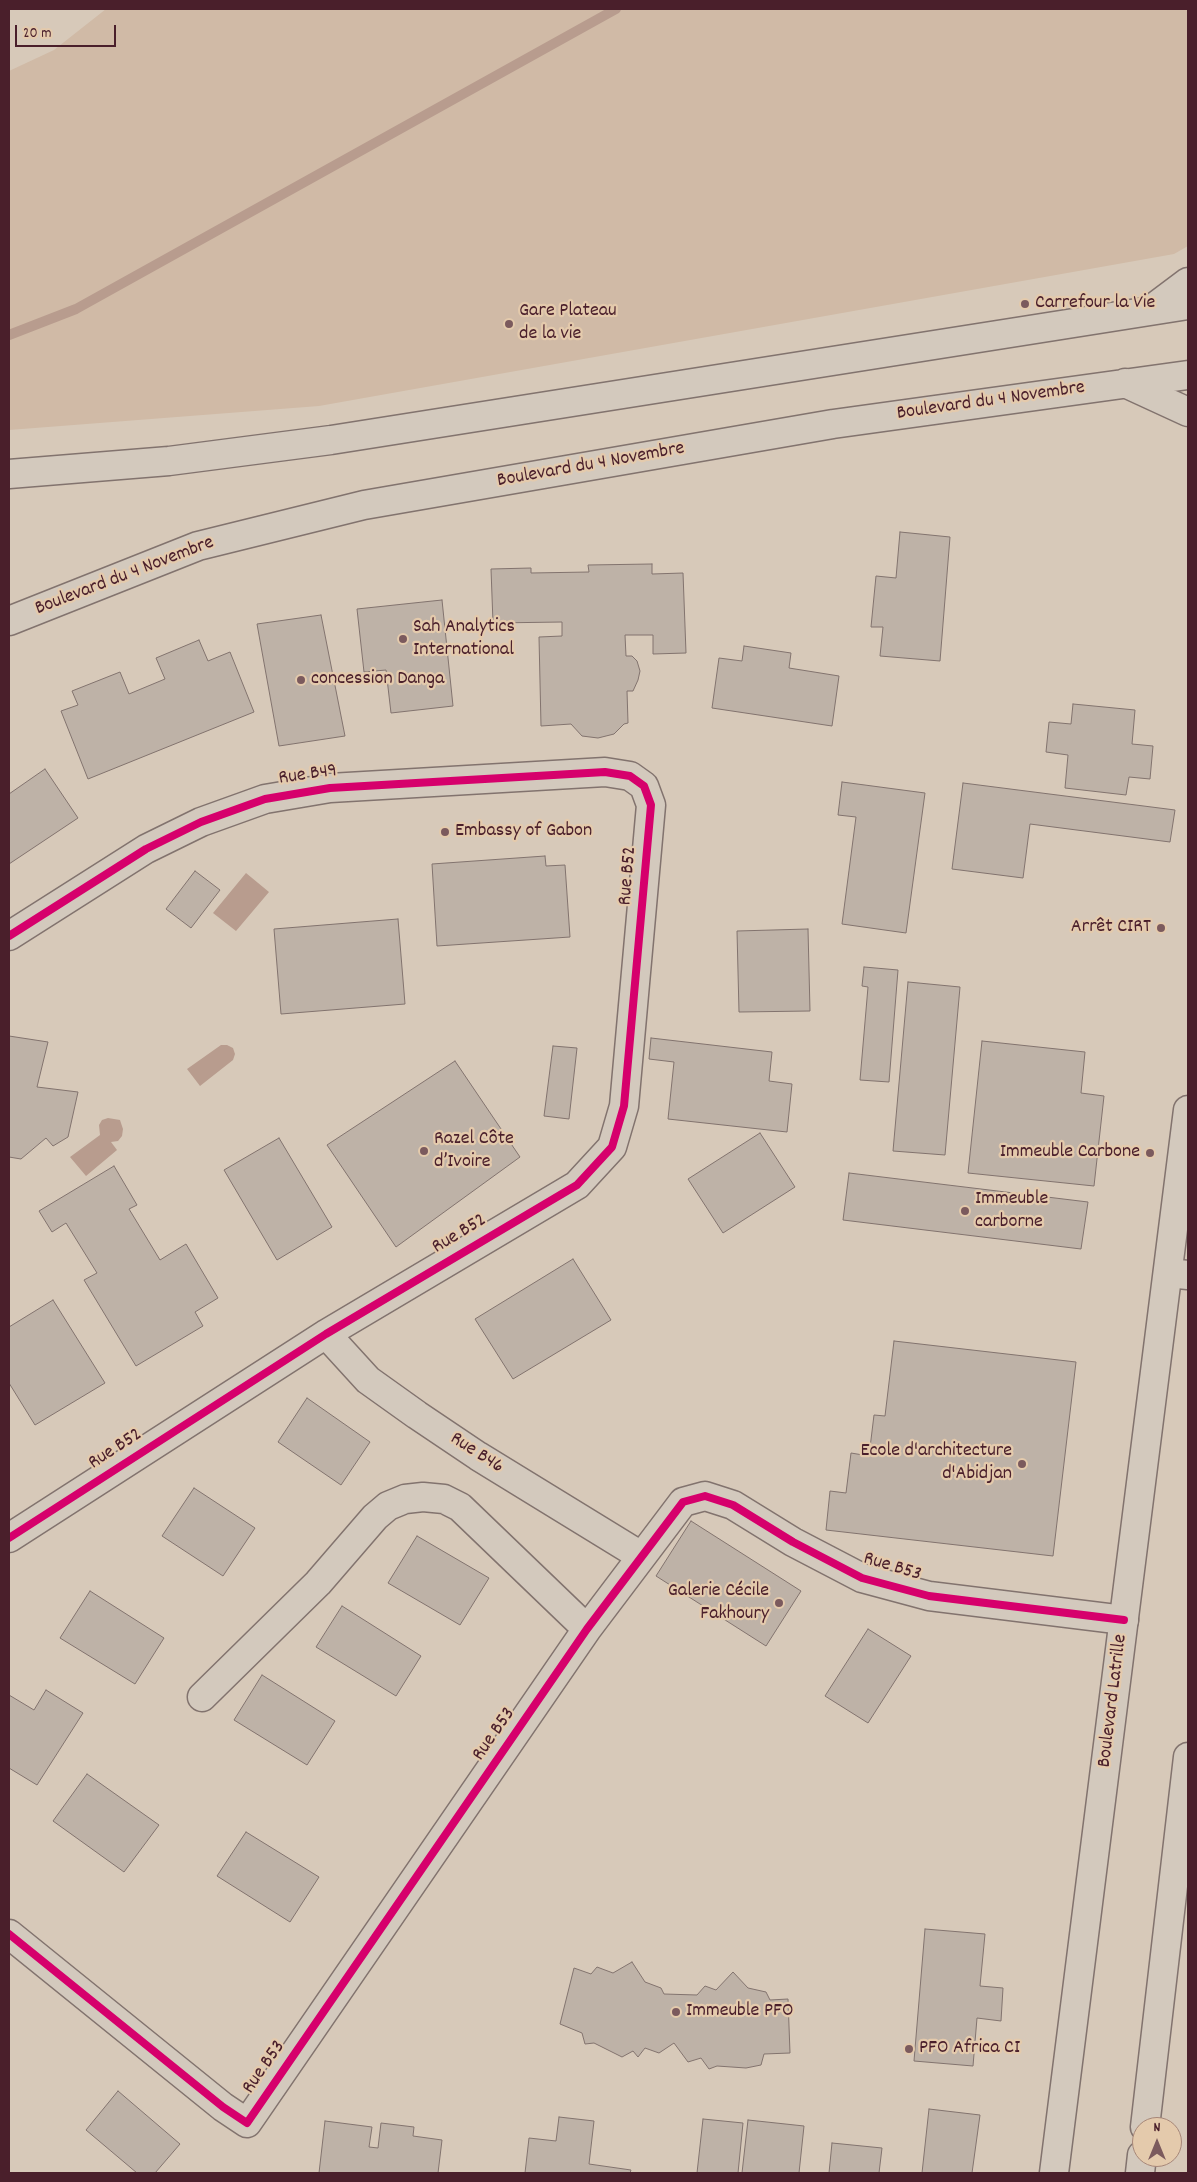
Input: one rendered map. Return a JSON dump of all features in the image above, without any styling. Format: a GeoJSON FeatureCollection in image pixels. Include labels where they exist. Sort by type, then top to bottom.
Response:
{"type":"FeatureCollection","features":[{"type":"Feature","properties":{"kind":"street"},"geometry":{"type":"LineString","coordinates":[[1148,311],[1188,282]]}},
{"type":"Feature","properties":{"kind":"street"},"geometry":{"type":"LineString","coordinates":[[9,474],[169,461],[331,440],[1188,305]]}},
{"type":"Feature","properties":{"kind":"street","name":"Boulevard du 4 Novembre"},"geometry":{"type":"LineString","coordinates":[[9,621],[198,546],[364,505],[833,424],[1188,375]]}},
{"type":"Feature","properties":{"kind":"street"},"geometry":{"type":"LineString","coordinates":[[1125,384],[1188,412]]}},
{"type":"Feature","properties":{"kind":"street","name":"Rue B49"},"geometry":{"type":"LineString","coordinates":[[9,936],[146,848],[201,822],[265,798],[330,788],[605,772],[630,776],[644,786]]}},
{"type":"Feature","properties":{"kind":"street","name":"Rue B52"},"geometry":{"type":"LineString","coordinates":[[9,1538],[326,1334],[577,1185],[612,1147],[624,1106],[648,845],[651,805],[644,786]]}},
{"type":"Feature","properties":{"kind":"street","name":"Boulevard Latrille"},"geometry":{"type":"LineString","coordinates":[[1054,2173],[1124,1620],[1178,1274],[1188,1110]]}},
{"type":"Feature","properties":{"kind":"street","name":"Rue B46"},"geometry":{"type":"LineString","coordinates":[[326,1334],[368,1380],[417,1415],[478,1456],[641,1556]]}},
{"type":"Feature","properties":{"kind":"street","name":"Rue B53"},"geometry":{"type":"LineString","coordinates":[[9,1934],[247,2124],[587,1629],[683,1502],[705,1496],[733,1504],[793,1542],[862,1578],[930,1596],[1124,1620]]}},
{"type":"Feature","properties":{"kind":"street"},"geometry":{"type":"LineString","coordinates":[[202,1697],[318,1583],[375,1518],[388,1506],[405,1500],[423,1497],[444,1500],[460,1507],[587,1629]]}},
{"type":"Feature","properties":{"kind":"street"},"geometry":{"type":"LineString","coordinates":[[1146,2117],[1188,1757]]}},
{"type":"Feature","properties":{"kind":"shaded area"},"geometry":{"type":"Polygon","coordinates":[[[106,9],[1188,9],[1188,246],[1174,254],[319,406],[9,430],[9,71],[54,50],[106,9]]]}},
{"type":"Feature","properties":{"kind":"shaded area"},"geometry":{"type":"Polygon","coordinates":[[[246,873],[269,892],[236,931],[213,913],[246,873]]]}},
{"type":"Feature","properties":{"kind":"shaded area"},"geometry":{"type":"Polygon","coordinates":[[[221,1045],[233,1048],[235,1054],[233,1060],[200,1086],[187,1069],[221,1045]]]}},
{"type":"Feature","properties":{"kind":"shaded area"},"geometry":{"type":"Polygon","coordinates":[[[108,1118],[120,1120],[123,1129],[122,1136],[118,1141],[111,1142],[117,1150],[86,1176],[70,1157],[100,1135],[99,1125],[102,1120],[108,1118]]]}},
{"type":"Feature","properties":{"kind":"building"},"geometry":{"type":"Polygon","coordinates":[[[900,532],[950,537],[940,661],[880,656],[883,627],[871,627],[876,576],[896,578],[900,532]]]}},
{"type":"Feature","properties":{"kind":"building"},"geometry":{"type":"Polygon","coordinates":[[[652,564],[652,574],[683,573],[686,653],[653,654],[653,635],[625,635],[626,656],[632,656],[637,661],[640,671],[633,691],[627,691],[628,723],[624,724],[614,734],[598,738],[582,736],[571,724],[541,726],[539,637],[562,636],[562,622],[493,623],[491,569],[531,568],[531,573],[589,572],[588,565],[652,564]]]}},
{"type":"Feature","properties":{"kind":"building","name":"Sah Analytics International"},"geometry":{"type":"Polygon","coordinates":[[[442,600],[453,706],[391,713],[386,670],[364,672],[357,609],[442,600]]]}},
{"type":"Feature","properties":{"kind":"building","name":"concession Danga"},"geometry":{"type":"Polygon","coordinates":[[[321,615],[345,736],[279,746],[257,624],[321,615]]]}},
{"type":"Feature","properties":{"kind":"building"},"geometry":{"type":"Polygon","coordinates":[[[199,640],[208,661],[230,652],[254,712],[88,779],[61,711],[78,705],[72,691],[120,672],[129,694],[165,679],[156,658],[199,640]]]}},
{"type":"Feature","properties":{"kind":"building"},"geometry":{"type":"Polygon","coordinates":[[[744,646],[791,653],[789,668],[839,676],[832,726],[712,708],[719,658],[742,661],[744,646]]]}},
{"type":"Feature","properties":{"kind":"building"},"geometry":{"type":"Polygon","coordinates":[[[1073,704],[1135,710],[1132,744],[1153,746],[1150,779],[1129,777],[1126,795],[1065,788],[1068,755],[1046,752],[1049,722],[1071,724],[1073,704]]]}},
{"type":"Feature","properties":{"kind":"building"},"geometry":{"type":"Polygon","coordinates":[[[45,769],[78,818],[9,864],[9,794],[45,769]]]}},
{"type":"Feature","properties":{"kind":"building"},"geometry":{"type":"Polygon","coordinates":[[[842,782],[925,793],[906,933],[842,924],[856,817],[838,815],[842,782]]]}},
{"type":"Feature","properties":{"kind":"building"},"geometry":{"type":"Polygon","coordinates":[[[963,783],[1175,810],[1170,842],[1030,824],[1023,878],[952,869],[963,783]]]}},
{"type":"Feature","properties":{"kind":"building"},"geometry":{"type":"Polygon","coordinates":[[[545,856],[546,866],[565,865],[570,937],[437,946],[432,864],[545,856]]]}},
{"type":"Feature","properties":{"kind":"building"},"geometry":{"type":"Polygon","coordinates":[[[195,871],[220,890],[191,928],[166,909],[195,871]]]}},
{"type":"Feature","properties":{"kind":"building"},"geometry":{"type":"Polygon","coordinates":[[[398,919],[405,1004],[281,1014],[274,929],[398,919]]]}},
{"type":"Feature","properties":{"kind":"building"},"geometry":{"type":"Polygon","coordinates":[[[808,929],[810,1011],[739,1012],[737,931],[808,929]]]}},
{"type":"Feature","properties":{"kind":"building"},"geometry":{"type":"Polygon","coordinates":[[[864,967],[898,970],[889,1082],[860,1080],[868,987],[862,986],[864,967]]]}},
{"type":"Feature","properties":{"kind":"building"},"geometry":{"type":"Polygon","coordinates":[[[908,982],[960,987],[945,1155],[893,1151],[908,982]]]}},
{"type":"Feature","properties":{"kind":"building"},"geometry":{"type":"Polygon","coordinates":[[[9,1036],[48,1042],[37,1087],[78,1092],[68,1137],[53,1146],[46,1138],[21,1159],[9,1157],[9,1036]]]}},
{"type":"Feature","properties":{"kind":"building"},"geometry":{"type":"Polygon","coordinates":[[[651,1038],[772,1052],[769,1081],[792,1084],[787,1132],[668,1119],[674,1062],[649,1059],[651,1038]]]}},
{"type":"Feature","properties":{"kind":"building"},"geometry":{"type":"Polygon","coordinates":[[[982,1041],[1085,1052],[1081,1093],[1104,1096],[1094,1186],[968,1173],[982,1041]]]}},
{"type":"Feature","properties":{"kind":"building"},"geometry":{"type":"Polygon","coordinates":[[[553,1046],[577,1048],[569,1119],[544,1116],[553,1046]]]}},
{"type":"Feature","properties":{"kind":"building","name":"Razel Côte d’Ivoire"},"geometry":{"type":"Polygon","coordinates":[[[455,1061],[520,1157],[396,1247],[327,1145],[455,1061]]]}},
{"type":"Feature","properties":{"kind":"building"},"geometry":{"type":"Polygon","coordinates":[[[760,1133],[795,1187],[723,1233],[688,1179],[760,1133]]]}},
{"type":"Feature","properties":{"kind":"building"},"geometry":{"type":"Polygon","coordinates":[[[279,1138],[332,1227],[277,1260],[224,1170],[279,1138]]]}},
{"type":"Feature","properties":{"kind":"building"},"geometry":{"type":"Polygon","coordinates":[[[114,1166],[137,1205],[129,1209],[160,1260],[186,1244],[218,1298],[195,1312],[203,1326],[136,1366],[84,1280],[97,1273],[66,1223],[52,1232],[39,1211],[114,1166]]]}},
{"type":"Feature","properties":{"kind":"building","name":"Immeuble carborne"},"geometry":{"type":"Polygon","coordinates":[[[849,1173],[1088,1202],[1081,1249],[843,1220],[849,1173]]]}},
{"type":"Feature","properties":{"kind":"building"},"geometry":{"type":"Polygon","coordinates":[[[573,1259],[611,1320],[513,1379],[475,1319],[573,1259]]]}},
{"type":"Feature","properties":{"kind":"building"},"geometry":{"type":"Polygon","coordinates":[[[53,1300],[105,1383],[35,1425],[9,1383],[9,1327],[53,1300]]]}},
{"type":"Feature","properties":{"kind":"building"},"geometry":{"type":"Polygon","coordinates":[[[894,1341],[1076,1362],[1053,1556],[826,1530],[830,1491],[846,1493],[851,1453],[869,1456],[874,1415],[885,1416],[894,1341]]]}},
{"type":"Feature","properties":{"kind":"building"},"geometry":{"type":"Polygon","coordinates":[[[307,1398],[370,1442],[341,1485],[278,1442],[307,1398]]]}},
{"type":"Feature","properties":{"kind":"building"},"geometry":{"type":"Polygon","coordinates":[[[194,1488],[255,1528],[223,1576],[162,1536],[194,1488]]]}},
{"type":"Feature","properties":{"kind":"building"},"geometry":{"type":"Polygon","coordinates":[[[691,1521],[801,1591],[766,1646],[656,1576],[691,1521]]]}},
{"type":"Feature","properties":{"kind":"building"},"geometry":{"type":"Polygon","coordinates":[[[417,1536],[489,1578],[460,1625],[388,1583],[417,1536]]]}},
{"type":"Feature","properties":{"kind":"building"},"geometry":{"type":"Polygon","coordinates":[[[90,1591],[164,1638],[135,1684],[60,1638],[90,1591]]]}},
{"type":"Feature","properties":{"kind":"building"},"geometry":{"type":"Polygon","coordinates":[[[342,1606],[421,1656],[396,1696],[316,1647],[342,1606]]]}},
{"type":"Feature","properties":{"kind":"building"},"geometry":{"type":"Polygon","coordinates":[[[868,1629],[911,1656],[868,1723],[825,1696],[868,1629]]]}},
{"type":"Feature","properties":{"kind":"building"},"geometry":{"type":"Polygon","coordinates":[[[262,1675],[335,1721],[307,1765],[234,1720],[262,1675]]]}},
{"type":"Feature","properties":{"kind":"building"},"geometry":{"type":"Polygon","coordinates":[[[46,1690],[83,1713],[37,1785],[9,1768],[9,1695],[34,1710],[46,1690]]]}},
{"type":"Feature","properties":{"kind":"building"},"geometry":{"type":"Polygon","coordinates":[[[87,1774],[159,1825],[124,1872],[53,1821],[87,1774]]]}},
{"type":"Feature","properties":{"kind":"building"},"geometry":{"type":"Polygon","coordinates":[[[246,1832],[319,1877],[290,1922],[217,1876],[246,1832]]]}},
{"type":"Feature","properties":{"kind":"building"},"geometry":{"type":"Polygon","coordinates":[[[925,1929],[985,1934],[980,1986],[1003,1988],[1001,2021],[977,2018],[973,2066],[914,2061],[925,1929]]]}},
{"type":"Feature","properties":{"kind":"building","name":"Immeuble PFO"},"geometry":{"type":"Polygon","coordinates":[[[632,1962],[645,1982],[661,1988],[664,1994],[697,1995],[705,1986],[716,1990],[733,1972],[748,1988],[766,1992],[770,2000],[788,1999],[790,2053],[764,2054],[761,2065],[746,2068],[717,2066],[709,2069],[701,2058],[688,2062],[674,2043],[659,2053],[645,2048],[638,2057],[633,2051],[622,2057],[594,2043],[585,2044],[582,2033],[560,2024],[574,1968],[591,1974],[597,1967],[613,1973],[632,1962]]]}},
{"type":"Feature","properties":{"kind":"building"},"geometry":{"type":"Polygon","coordinates":[[[118,2091],[180,2144],[155,2173],[137,2173],[86,2130],[118,2091]]]}},
{"type":"Feature","properties":{"kind":"building"},"geometry":{"type":"Polygon","coordinates":[[[929,2109],[980,2115],[972,2173],[922,2173],[929,2109]]]}},
{"type":"Feature","properties":{"kind":"building"},"geometry":{"type":"Polygon","coordinates":[[[559,2117],[594,2121],[589,2164],[631,2170],[630,2173],[525,2173],[529,2138],[556,2141],[559,2117]]]}},
{"type":"Feature","properties":{"kind":"building"},"geometry":{"type":"Polygon","coordinates":[[[703,2119],[743,2123],[738,2173],[697,2173],[703,2119]]]}},
{"type":"Feature","properties":{"kind":"building"},"geometry":{"type":"Polygon","coordinates":[[[748,2120],[804,2126],[799,2173],[742,2173],[748,2120]]]}},
{"type":"Feature","properties":{"kind":"building"},"geometry":{"type":"Polygon","coordinates":[[[325,2121],[372,2127],[369,2147],[378,2148],[381,2123],[414,2127],[413,2136],[442,2140],[438,2173],[319,2173],[325,2121]]]}},
{"type":"Feature","properties":{"kind":"building"},"geometry":{"type":"Polygon","coordinates":[[[832,2143],[882,2148],[879,2173],[829,2173],[832,2143]]]}},
{"type":"Feature","properties":{"kind":"waterway"},"geometry":{"type":"LineString","coordinates":[[9,335],[76,309],[616,9]]}},
{"type":"Feature","properties":{"kind":"cycle path"},"geometry":{"type":"LineString","coordinates":[[9,936],[146,849],[201,822],[265,799],[330,788],[605,772],[630,776],[644,786],[651,805],[624,1106],[612,1147],[577,1185],[326,1334],[9,1538]]}},
{"type":"Feature","properties":{"kind":"cycle path"},"geometry":{"type":"LineString","coordinates":[[9,1934],[223,2107],[247,2123],[587,1629],[683,1502],[705,1496],[733,1505],[793,1542],[862,1578],[929,1596],[1124,1620]]}},
{"type":"Feature","properties":{"kind":"place","name":"Carrefour la Vie"},"geometry":{"type":"Point","coordinates":[1025,304]}},
{"type":"Feature","properties":{"kind":"place","name":"Gare Plateau de la vie"},"geometry":{"type":"Point","coordinates":[509,324]}},
{"type":"Feature","properties":{"kind":"place","name":"Sah Analytics International"},"geometry":{"type":"Point","coordinates":[403,639]}},
{"type":"Feature","properties":{"kind":"place","name":"concession Danga"},"geometry":{"type":"Point","coordinates":[301,680]}},
{"type":"Feature","properties":{"kind":"place","name":"Embassy of Gabon"},"geometry":{"type":"Point","coordinates":[445,832]}},
{"type":"Feature","properties":{"kind":"place","name":"Arrêt CIRT"},"geometry":{"type":"Point","coordinates":[1161,928]}},
{"type":"Feature","properties":{"kind":"place","name":"Razel Côte d’Ivoire"},"geometry":{"type":"Point","coordinates":[424,1151]}},
{"type":"Feature","properties":{"kind":"place","name":"Immeuble Carbone"},"geometry":{"type":"Point","coordinates":[1150,1153]}},
{"type":"Feature","properties":{"kind":"place","name":"Immeuble carborne"},"geometry":{"type":"Point","coordinates":[965,1211]}},
{"type":"Feature","properties":{"kind":"place","name":"Ecole d'architecture d'Abidjan"},"geometry":{"type":"Point","coordinates":[1022,1464]}},
{"type":"Feature","properties":{"kind":"place","name":"Galerie Cécile Fakhoury"},"geometry":{"type":"Point","coordinates":[779,1603]}},
{"type":"Feature","properties":{"kind":"place","name":"Immeuble PFO"},"geometry":{"type":"Point","coordinates":[676,2012]}},
{"type":"Feature","properties":{"kind":"place","name":"PFO Africa CI"},"geometry":{"type":"Point","coordinates":[909,2049]}}]}
